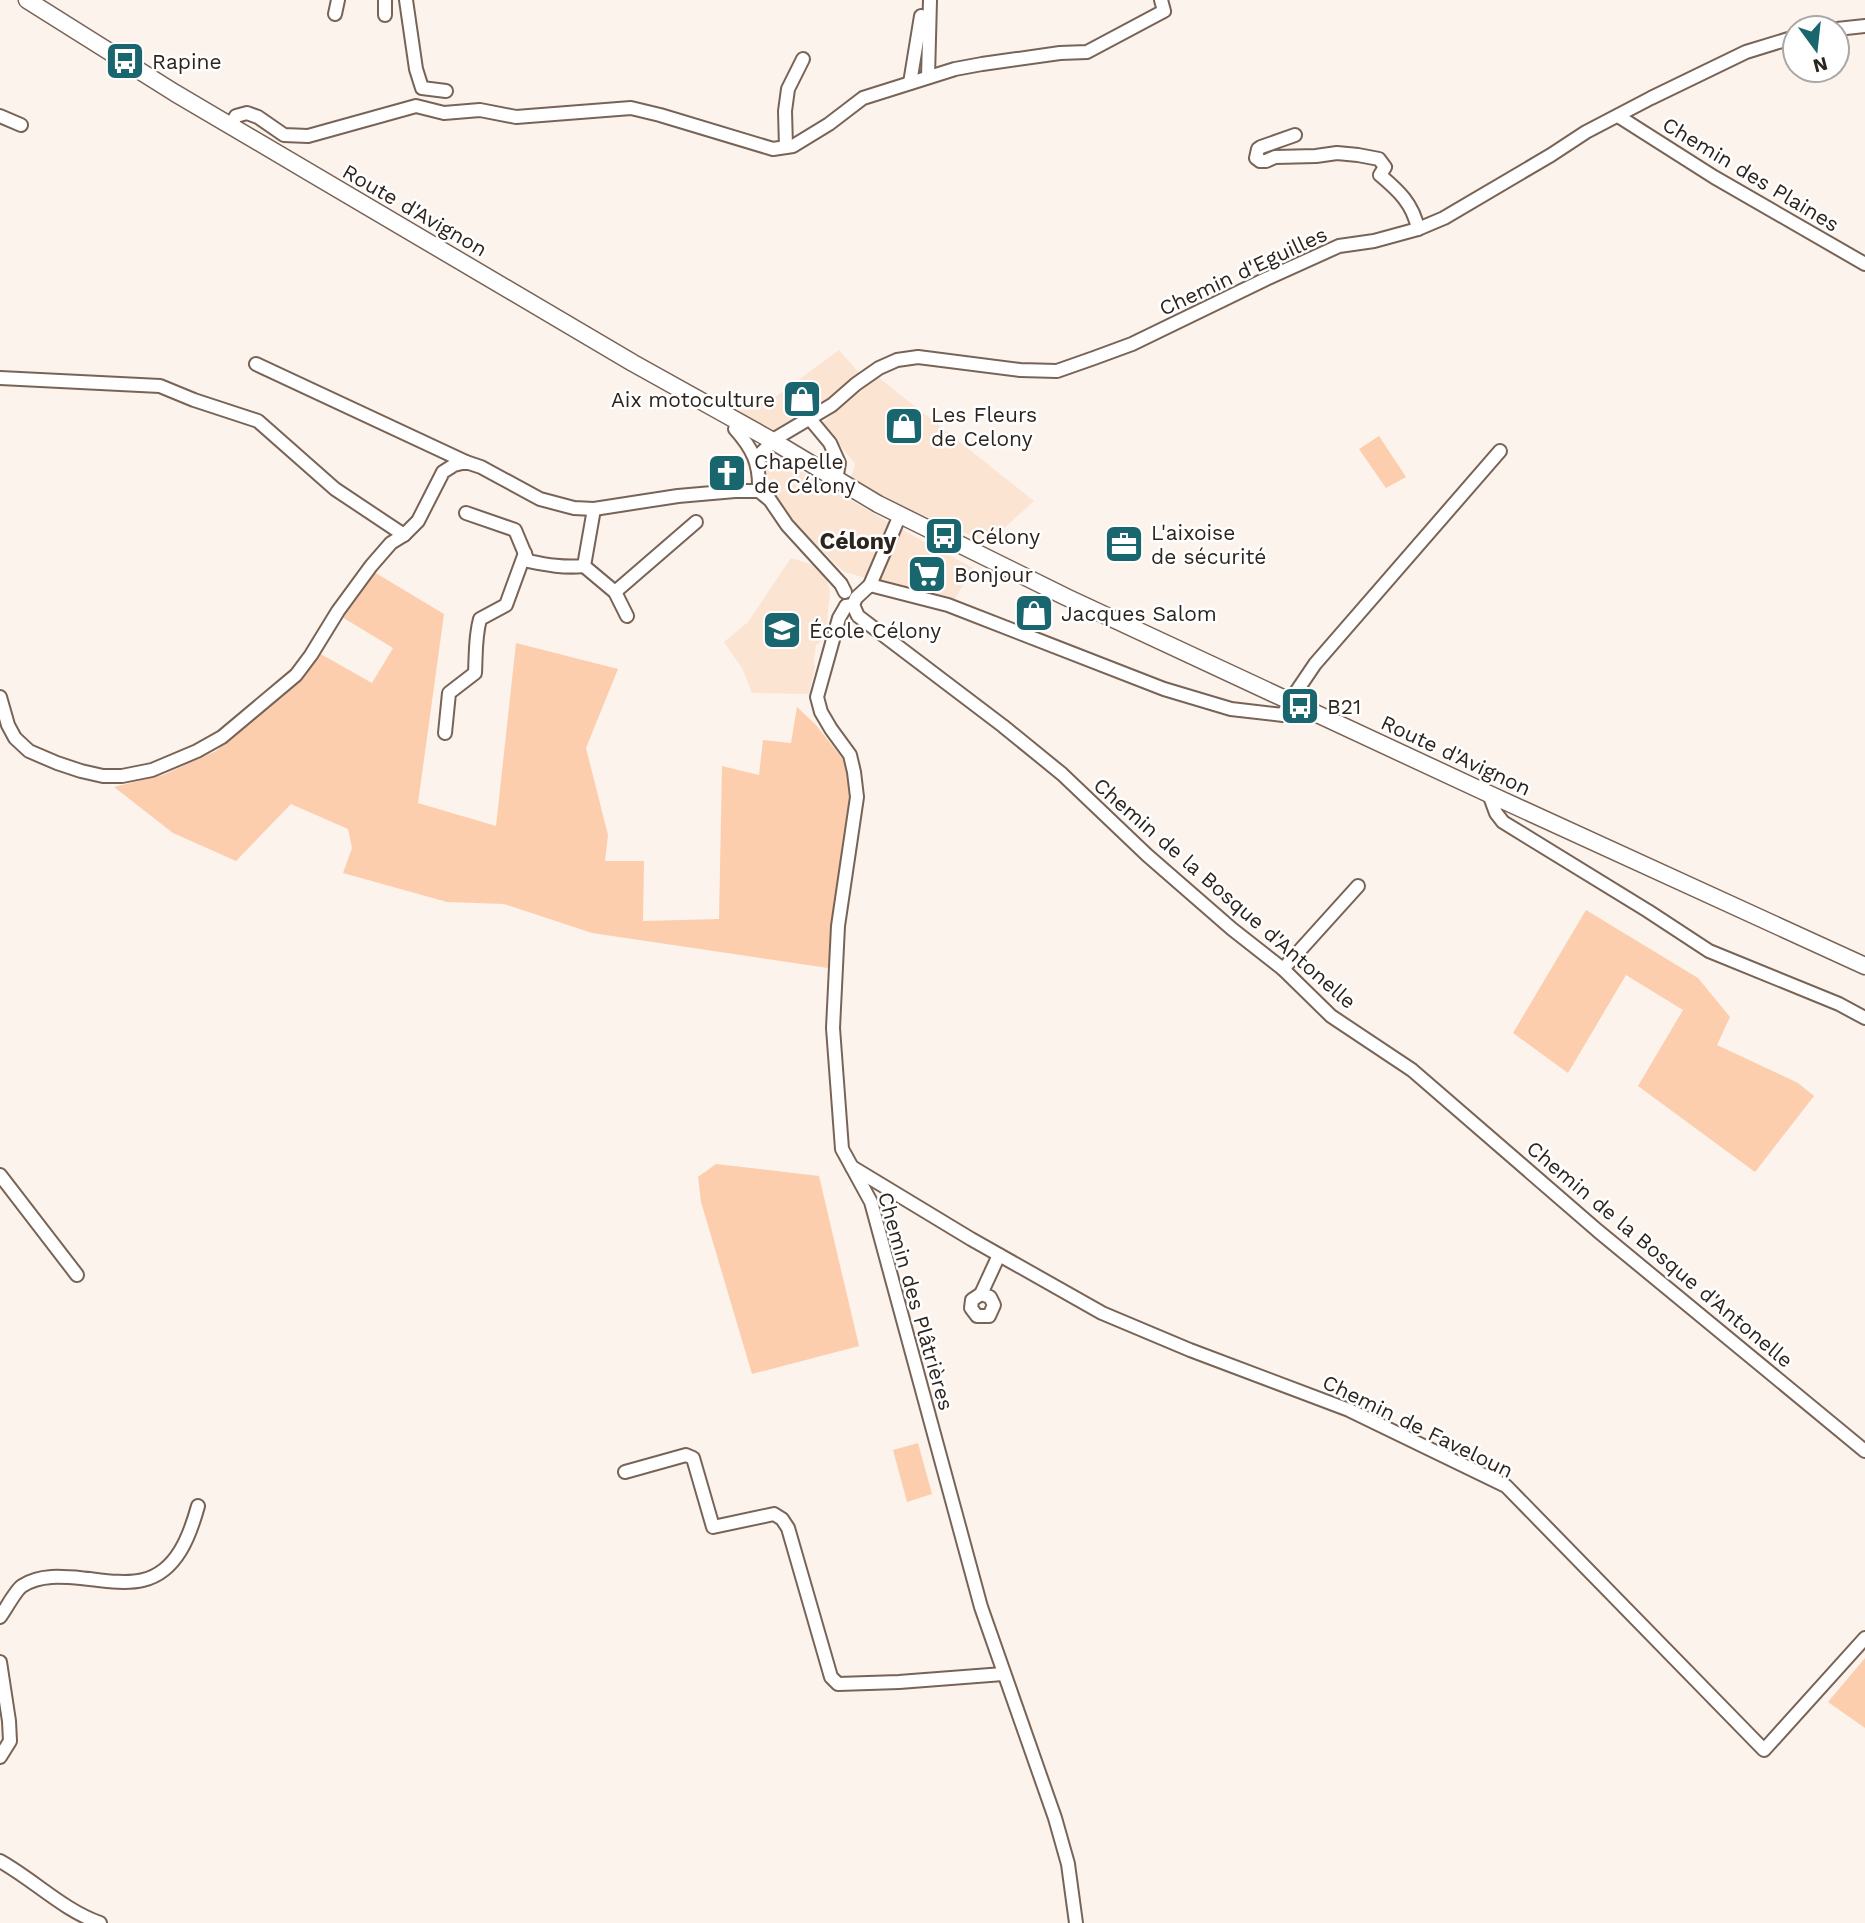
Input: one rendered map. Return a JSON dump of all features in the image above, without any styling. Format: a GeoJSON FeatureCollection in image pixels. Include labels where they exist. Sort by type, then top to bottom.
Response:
{"type":"FeatureCollection","features":[{"type":"Feature","properties":{"kind":"main road","name":"Route d'Avignon"},"geometry":{"type":"LineString","coordinates":[[13,0],[634,363],[769,444],[856,501],[956,541],[1030,579],[1290,701],[1865,966]]}},
{"type":"Feature","properties":{"kind":"main road","name":"Route d'Avignon"},"geometry":{"type":"LineString","coordinates":[[27,0],[175,93]]}},
{"type":"Feature","properties":{"kind":"main road","name":"Route d'Avignon"},"geometry":{"type":"LineString","coordinates":[[634,363],[736,429],[836,480],[899,518]]}},
{"type":"Feature","properties":{"kind":"street"},"geometry":{"type":"LineString","coordinates":[[335,14],[338,0]]}},
{"type":"Feature","properties":{"kind":"street"},"geometry":{"type":"LineString","coordinates":[[385,0],[385,15]]}},
{"type":"Feature","properties":{"kind":"street"},"geometry":{"type":"LineString","coordinates":[[406,0],[416,69],[422,88],[446,91]]}},
{"type":"Feature","properties":{"kind":"street"},"geometry":{"type":"LineString","coordinates":[[928,77],[930,0]]}},
{"type":"Feature","properties":{"kind":"street"},"geometry":{"type":"LineString","coordinates":[[231,125],[236,116],[247,113],[258,117],[284,135],[308,136],[416,106],[444,113],[480,110],[516,117],[631,108],[773,149],[793,146],[829,124],[863,98],[928,77],[982,64],[1087,52],[1164,11],[1161,0]]}},
{"type":"Feature","properties":{"kind":"street"},"geometry":{"type":"LineString","coordinates":[[910,83],[921,16]]}},
{"type":"Feature","properties":{"kind":"street","name":"Chemin d'Eguilles"},"geometry":{"type":"LineString","coordinates":[[769,444],[782,433],[832,405],[879,368],[897,360],[918,357],[1020,370],[1057,371],[1132,344],[1339,246],[1374,241],[1418,229],[1477,200],[1586,132],[1651,98],[1746,52],[1781,41]]}},
{"type":"Feature","properties":{"kind":"street"},"geometry":{"type":"LineString","coordinates":[[786,147],[785,111],[788,89],[803,60]]}},
{"type":"Feature","properties":{"kind":"street"},"geometry":{"type":"LineString","coordinates":[[0,116],[22,125]]}},
{"type":"Feature","properties":{"kind":"street","name":"Chemin des Plaines"},"geometry":{"type":"LineString","coordinates":[[1618,116],[1714,177],[1865,264]]}},
{"type":"Feature","properties":{"kind":"street"},"geometry":{"type":"LineString","coordinates":[[1295,135],[1261,147],[1256,158],[1266,161],[1281,157],[1338,153],[1379,159],[1385,167],[1380,174],[1404,195],[1418,229]]}},
{"type":"Feature","properties":{"kind":"street"},"geometry":{"type":"LineString","coordinates":[[256,364],[496,474],[540,499],[574,508],[594,509],[678,496],[760,491],[841,584],[850,600],[870,584],[899,518]]}},
{"type":"Feature","properties":{"kind":"street"},"geometry":{"type":"LineString","coordinates":[[0,378],[160,386],[258,421],[335,489],[404,535]]}},
{"type":"Feature","properties":{"kind":"street"},"geometry":{"type":"LineString","coordinates":[[810,419],[830,443],[839,463],[836,480]]}},
{"type":"Feature","properties":{"kind":"street"},"geometry":{"type":"LineString","coordinates":[[736,429],[758,463]]}},
{"type":"Feature","properties":{"kind":"street"},"geometry":{"type":"LineString","coordinates":[[760,491],[758,463],[761,453],[769,444]]}},
{"type":"Feature","properties":{"kind":"street"},"geometry":{"type":"LineString","coordinates":[[870,584],[948,605],[1164,689],[1231,709],[1283,715],[1315,664],[1500,451]]}},
{"type":"Feature","properties":{"kind":"street"},"geometry":{"type":"LineString","coordinates":[[0,697],[8,725],[15,738],[29,751],[57,763],[103,776],[122,776],[152,770],[197,751],[222,737],[296,675],[371,566],[391,543],[418,521],[443,472],[466,462]]}},
{"type":"Feature","properties":{"kind":"street"},"geometry":{"type":"LineString","coordinates":[[584,566],[594,509]]}},
{"type":"Feature","properties":{"kind":"street"},"geometry":{"type":"LineString","coordinates":[[466,513],[515,530],[528,561],[551,566],[584,566],[615,592],[627,616]]}},
{"type":"Feature","properties":{"kind":"street"},"geometry":{"type":"LineString","coordinates":[[615,592],[696,522]]}},
{"type":"Feature","properties":{"kind":"street"},"geometry":{"type":"LineString","coordinates":[[445,733],[449,694],[475,673],[475,639],[480,619],[506,605],[525,553]]}},
{"type":"Feature","properties":{"kind":"street","name":"Chemin de la Bosque d'Antonelle"},"geometry":{"type":"LineString","coordinates":[[850,600],[858,616],[1062,774],[1147,855],[1232,929],[1283,969],[1331,1016],[1412,1070],[1598,1231],[1865,1451]]}},
{"type":"Feature","properties":{"kind":"street","name":"Chemin des Plâtrières"},"geometry":{"type":"LineString","coordinates":[[850,600],[839,618],[817,697],[821,712],[850,755],[857,797],[838,926],[833,1028],[842,1149],[871,1202],[981,1607],[1055,1818],[1068,1864],[1076,1923]]}},
{"type":"Feature","properties":{"kind":"street"},"geometry":{"type":"LineString","coordinates":[[1489,794],[1496,813],[1503,822],[1709,951],[1839,1004],[1865,1018]]}},
{"type":"Feature","properties":{"kind":"street"},"geometry":{"type":"LineString","coordinates":[[1283,969],[1358,886]]}},
{"type":"Feature","properties":{"kind":"street","name":"Chemin de Faveloun"},"geometry":{"type":"LineString","coordinates":[[851,1167],[1102,1313],[1349,1410],[1506,1486],[1764,1750],[1865,1638]]}},
{"type":"Feature","properties":{"kind":"street"},"geometry":{"type":"LineString","coordinates":[[0,1175],[77,1275]]}},
{"type":"Feature","properties":{"kind":"street"},"geometry":{"type":"LineString","coordinates":[[981,1294],[999,1255]]}},
{"type":"Feature","properties":{"kind":"street"},"geometry":{"type":"LineString","coordinates":[[625,1472],[686,1455],[693,1458],[713,1527],[774,1514],[782,1519],[788,1528],[831,1677],[838,1684],[1003,1674]]}},
{"type":"Feature","properties":{"kind":"street"},"geometry":{"type":"LineString","coordinates":[[0,1617],[20,1587],[42,1578],[66,1576],[118,1581],[144,1580],[163,1571],[177,1556],[192,1530],[198,1506]]}},
{"type":"Feature","properties":{"kind":"street"},"geometry":{"type":"LineString","coordinates":[[0,1662],[10,1741],[0,1757]]}},
{"type":"Feature","properties":{"kind":"street"},"geometry":{"type":"LineString","coordinates":[[0,1861],[85,1918],[100,1923]]}},
{"type":"Feature","properties":{"kind":"shaded area"},"geometry":{"type":"Polygon","coordinates":[[[839,350],[862,376],[815,412],[776,434],[737,412],[778,395],[839,350]]]}},
{"type":"Feature","properties":{"kind":"shaded area"},"geometry":{"type":"Polygon","coordinates":[[[878,377],[1034,501],[988,543],[849,483],[855,464],[822,423],[878,377]]]}},
{"type":"Feature","properties":{"kind":"shaded area"},"geometry":{"type":"Polygon","coordinates":[[[1379,436],[1406,477],[1386,488],[1359,449],[1379,436]]]}},
{"type":"Feature","properties":{"kind":"shaded area"},"geometry":{"type":"Polygon","coordinates":[[[771,454],[973,568],[953,602],[844,572],[782,511],[762,464],[771,454]]]}},
{"type":"Feature","properties":{"kind":"shaded area","name":"École Célony"},"geometry":{"type":"Polygon","coordinates":[[[791,558],[811,564],[827,579],[830,593],[825,639],[816,645],[815,667],[809,694],[752,693],[742,668],[724,642],[748,622],[791,558]]]}},
{"type":"Feature","properties":{"kind":"shaded area"},"geometry":{"type":"Polygon","coordinates":[[[374,572],[444,614],[418,803],[496,826],[516,643],[618,669],[586,748],[608,835],[605,861],[644,861],[643,921],[719,919],[722,766],[759,775],[763,740],[791,743],[797,707],[816,725],[850,771],[851,794],[828,968],[592,933],[504,904],[447,902],[343,873],[352,848],[348,829],[291,804],[236,861],[173,833],[114,787],[163,775],[216,751],[299,679],[319,653],[372,683],[393,648],[342,617],[374,572]]]}},
{"type":"Feature","properties":{"kind":"shaded area"},"geometry":{"type":"Polygon","coordinates":[[[1586,910],[1698,978],[1730,1017],[1717,1045],[1798,1083],[1814,1096],[1755,1172],[1638,1086],[1683,1010],[1626,975],[1568,1073],[1513,1033],[1586,910]]]}},
{"type":"Feature","properties":{"kind":"shaded area"},"geometry":{"type":"Polygon","coordinates":[[[716,1164],[819,1176],[859,1346],[752,1374],[701,1202],[698,1177],[716,1164]]]}},
{"type":"Feature","properties":{"kind":"shaded area"},"geometry":{"type":"Polygon","coordinates":[[[918,1443],[932,1494],[907,1502],[893,1450],[918,1443]]]}},
{"type":"Feature","properties":{"kind":"shaded area"},"geometry":{"type":"Polygon","coordinates":[[[1865,1658],[1865,1728],[1828,1702],[1865,1658]]]}},
{"type":"Feature","properties":{"kind":"place","name":"Rapine"},"geometry":{"type":"Point","coordinates":[125,61]}},
{"type":"Feature","properties":{"kind":"place","name":"Aix motoculture"},"geometry":{"type":"Point","coordinates":[802,399]}},
{"type":"Feature","properties":{"kind":"place","name":"Les Fleurs de Celony"},"geometry":{"type":"Point","coordinates":[904,426]}},
{"type":"Feature","properties":{"kind":"place","name":"Chapelle de Célony"},"geometry":{"type":"Point","coordinates":[727,473]}},
{"type":"Feature","properties":{"kind":"place","name":"Célony"},"geometry":{"type":"Point","coordinates":[944,536]}},
{"type":"Feature","properties":{"kind":"place","name":"L'aixoise de sécurité"},"geometry":{"type":"Point","coordinates":[1124,544]}},
{"type":"Feature","properties":{"kind":"place","name":"Bonjour"},"geometry":{"type":"Point","coordinates":[927,574]}},
{"type":"Feature","properties":{"kind":"place","name":"Jacques Salom"},"geometry":{"type":"Point","coordinates":[1034,613]}},
{"type":"Feature","properties":{"kind":"place","name":"École Célony"},"geometry":{"type":"Point","coordinates":[782,630]}},
{"type":"Feature","properties":{"kind":"place","name":"B21"},"geometry":{"type":"Point","coordinates":[1300,706]}},
{"type":"Feature","properties":{"kind":"district","name":"Célony"},"geometry":{"type":"Point","coordinates":[858,541]}}]}
